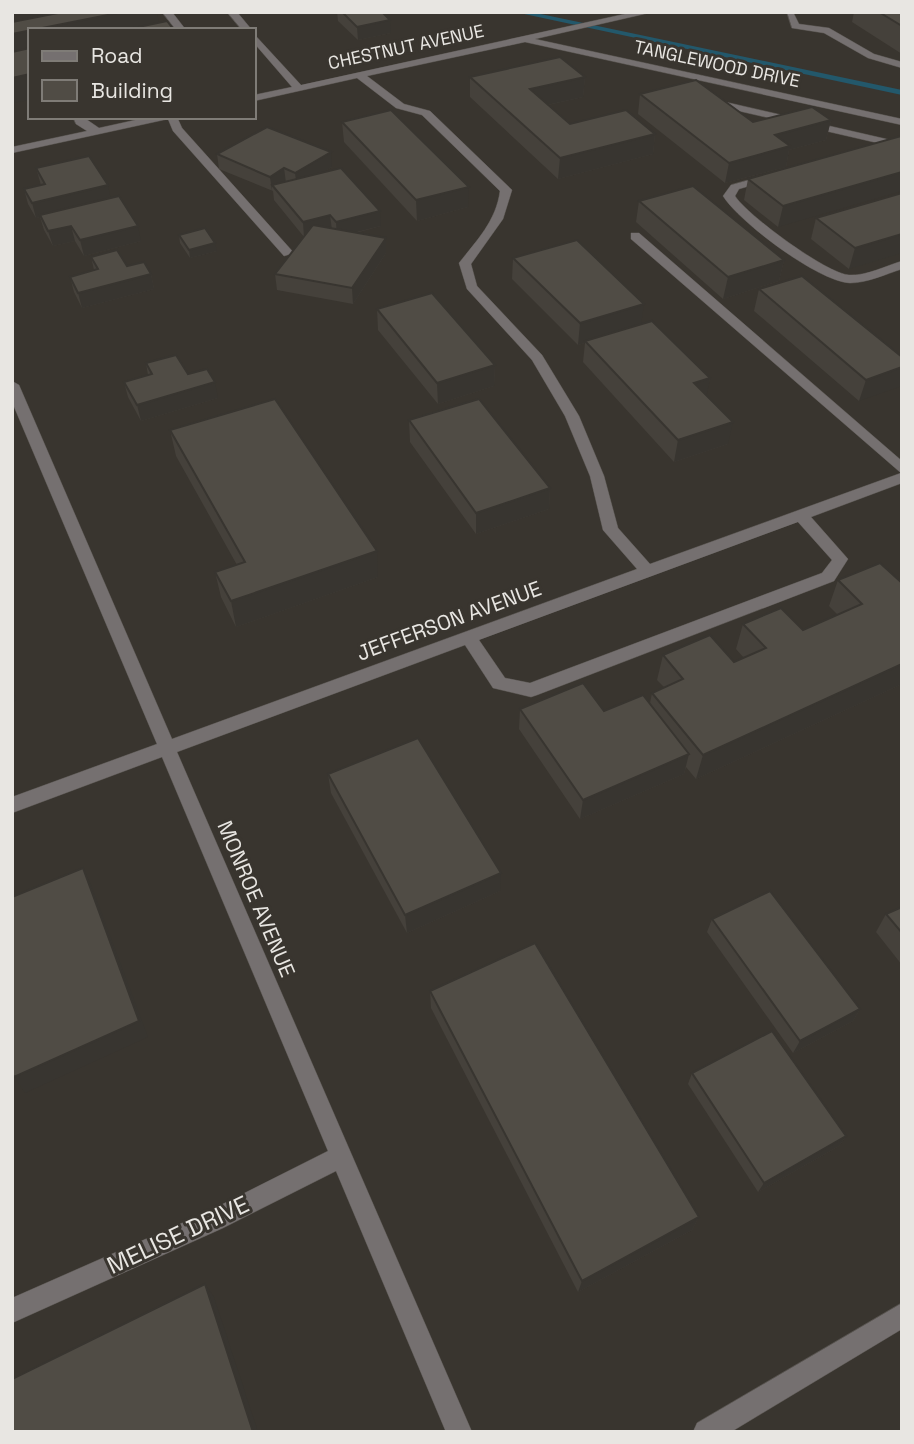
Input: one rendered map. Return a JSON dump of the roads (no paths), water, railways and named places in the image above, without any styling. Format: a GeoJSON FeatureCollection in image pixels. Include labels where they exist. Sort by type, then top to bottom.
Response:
{"type":"FeatureCollection","features":[{"type":"Feature","properties":{"kind":"street"},"geometry":{"type":"LineString","coordinates":[[167,12],[179,28]]}},
{"type":"Feature","properties":{"kind":"street"},"geometry":{"type":"LineString","coordinates":[[232,12],[245,28]]}},
{"type":"Feature","properties":{"kind":"street","name":"CHESTNUT AVENUE"},"geometry":{"type":"LineString","coordinates":[[256,98],[648,12]]}},
{"type":"Feature","properties":{"kind":"street"},"geometry":{"type":"LineString","coordinates":[[792,13],[795,26],[826,30],[871,56],[902,65]]}},
{"type":"Feature","properties":{"kind":"street"},"geometry":{"type":"LineString","coordinates":[[256,39],[299,88]]}},
{"type":"Feature","properties":{"kind":"street","name":"TANGLEWOOD DRIVE"},"geometry":{"type":"LineString","coordinates":[[525,39],[902,122]]}},
{"type":"Feature","properties":{"kind":"street"},"geometry":{"type":"LineString","coordinates":[[673,72],[678,86]]}},
{"type":"Feature","properties":{"kind":"street"},"geometry":{"type":"LineString","coordinates":[[359,75],[400,106],[426,113],[506,190],[506,200],[480,248],[466,263],[471,286],[537,358],[572,416],[597,477],[611,530],[648,572]]}},
{"type":"Feature","properties":{"kind":"street"},"geometry":{"type":"LineString","coordinates":[[695,96],[898,143]]}},
{"type":"Feature","properties":{"kind":"street"},"geometry":{"type":"LineString","coordinates":[[79,119],[80,122],[98,132]]}},
{"type":"Feature","properties":{"kind":"street"},"geometry":{"type":"LineString","coordinates":[[12,150],[156,119]]}},
{"type":"Feature","properties":{"kind":"street"},"geometry":{"type":"LineString","coordinates":[[173,119],[177,129],[288,253]]}},
{"type":"Feature","properties":{"kind":"street"},"geometry":{"type":"LineString","coordinates":[[868,151],[898,143]]}},
{"type":"Feature","properties":{"kind":"street"},"geometry":{"type":"LineString","coordinates":[[788,173],[735,187],[729,196],[734,204],[813,265],[834,277],[850,279],[902,265]]}},
{"type":"Feature","properties":{"kind":"street"},"geometry":{"type":"LineString","coordinates":[[635,236],[902,468]]}},
{"type":"Feature","properties":{"kind":"street","name":"MONROE AVENUE"},"geometry":{"type":"LineString","coordinates":[[12,385],[459,1432]]}},
{"type":"Feature","properties":{"kind":"street","name":"JEFFERSON AVENUE"},"geometry":{"type":"LineString","coordinates":[[12,805],[902,478]]}},
{"type":"Feature","properties":{"kind":"street"},"geometry":{"type":"LineString","coordinates":[[469,638],[499,682],[531,690],[828,577],[840,559],[801,515]]}},
{"type":"Feature","properties":{"kind":"street","name":"MELISE DRIVE"},"geometry":{"type":"LineString","coordinates":[[12,1311],[215,1220],[341,1156]]}},
{"type":"Feature","properties":{"kind":"street"},"geometry":{"type":"LineString","coordinates":[[706,1432],[902,1315]]}},
{"type":"Feature","properties":{"kind":"waterway"},"geometry":{"type":"LineString","coordinates":[[519,12],[902,93]]}}]}
